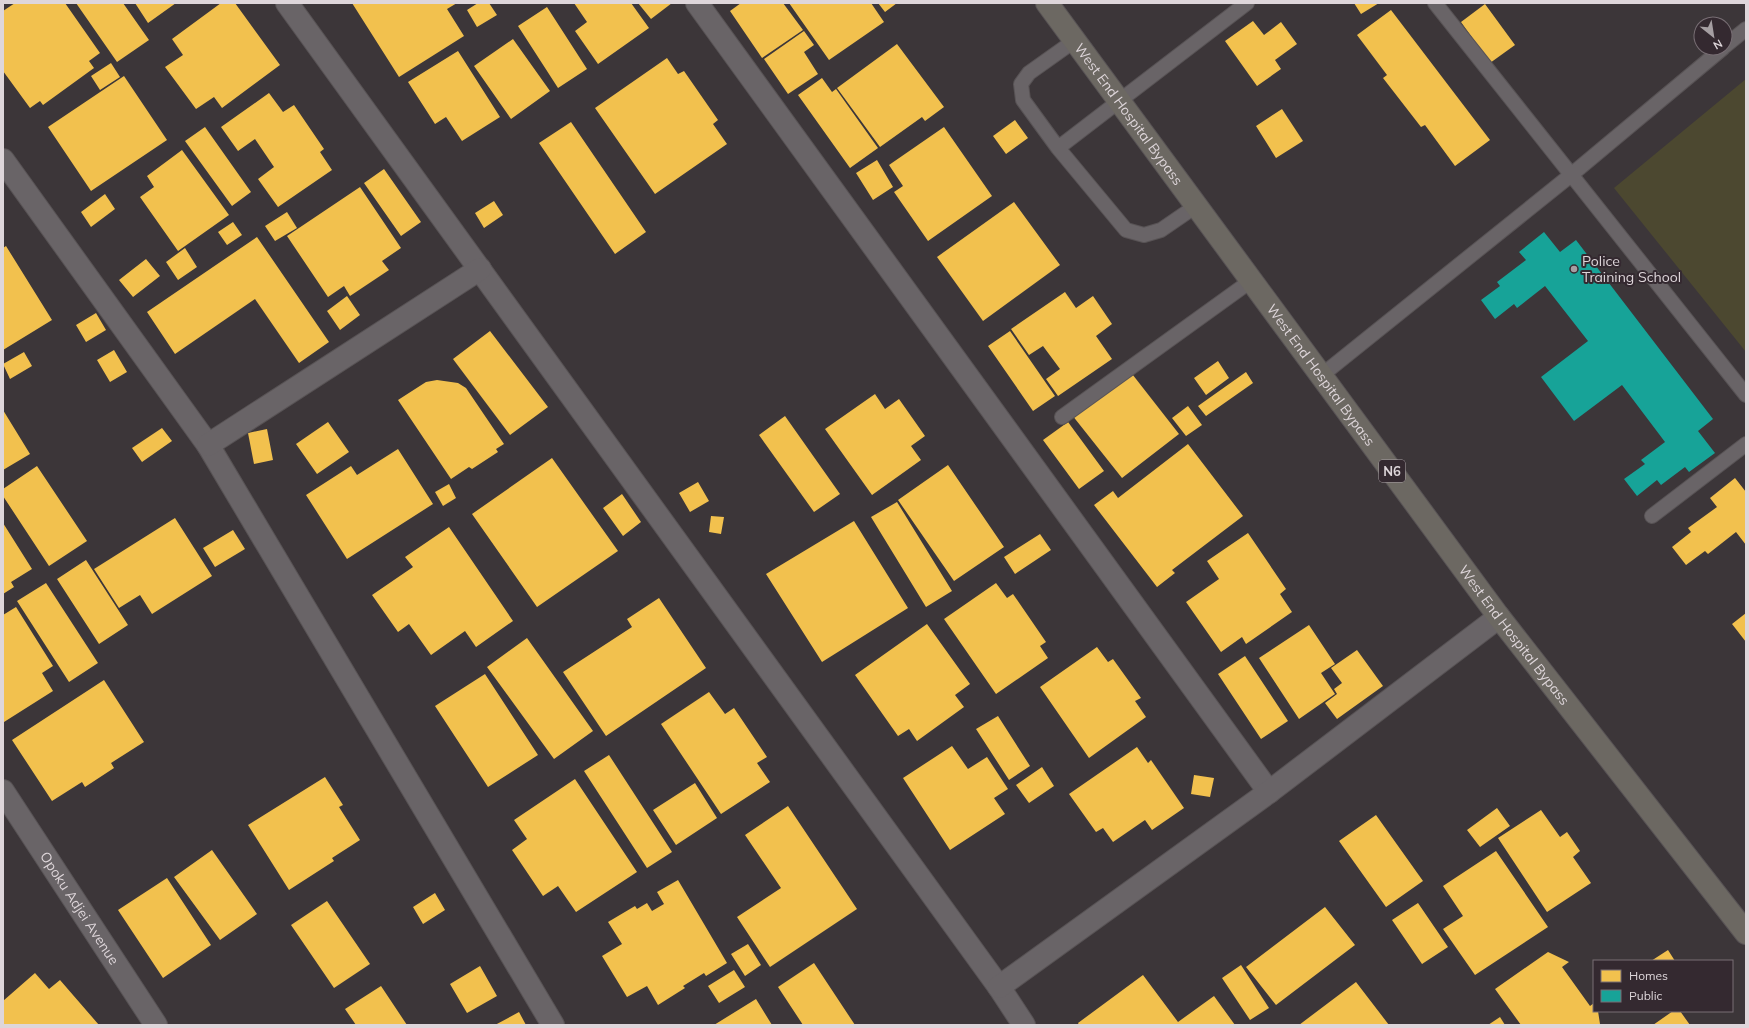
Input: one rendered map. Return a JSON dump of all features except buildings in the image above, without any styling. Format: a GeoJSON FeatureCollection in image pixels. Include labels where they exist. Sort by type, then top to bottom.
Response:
{"type":"FeatureCollection","features":[{"type":"Feature","properties":{"kind":"highway","name":"West End Hospital Bypass"},"geometry":{"type":"LineString","coordinates":[[1047,3],[1499,616],[1746,933]]}},
{"type":"Feature","properties":{"kind":"street"},"geometry":{"type":"LineString","coordinates":[[287,3],[999,987],[1024,1025]]}},
{"type":"Feature","properties":{"kind":"street"},"geometry":{"type":"LineString","coordinates":[[698,3],[1269,792]]}},
{"type":"Feature","properties":{"kind":"street"},"geometry":{"type":"LineString","coordinates":[[3,160],[208,445],[553,1025]]}},
{"type":"Feature","properties":{"kind":"street"},"geometry":{"type":"LineString","coordinates":[[208,445],[480,269]]}},
{"type":"Feature","properties":{"kind":"street"},"geometry":{"type":"LineString","coordinates":[[999,987],[1269,792],[1499,616]]}},
{"type":"Feature","properties":{"kind":"street","name":"Opoku Adjei Avenue"},"geometry":{"type":"LineString","coordinates":[[3,791],[156,1025]]}},
{"type":"Feature","properties":{"kind":"lane"},"geometry":{"type":"LineString","coordinates":[[1058,148],[1247,3]]}},
{"type":"Feature","properties":{"kind":"lane"},"geometry":{"type":"LineString","coordinates":[[1435,3],[1746,395]]}},
{"type":"Feature","properties":{"kind":"lane"},"geometry":{"type":"LineString","coordinates":[[1733,40],[1746,29]]}},
{"type":"Feature","properties":{"kind":"lane"},"geometry":{"type":"LineString","coordinates":[[1074,40],[1028,73],[1021,84],[1022,100],[1058,148],[1126,230],[1144,235],[1161,230],[1196,206]]}},
{"type":"Feature","properties":{"kind":"lane"},"geometry":{"type":"LineString","coordinates":[[1322,375],[1570,175],[1713,56]]}},
{"type":"Feature","properties":{"kind":"lane"},"geometry":{"type":"LineString","coordinates":[[1062,416],[1252,280]]}},
{"type":"Feature","properties":{"kind":"lane"},"geometry":{"type":"LineString","coordinates":[[1652,516],[1746,444]]}},
{"type":"Feature","properties":{"kind":"shaded area"},"geometry":{"type":"Polygon","coordinates":[[[1746,79],[1746,352],[1614,188],[1746,79]]]}},
{"type":"Feature","properties":{"kind":"place","name":"Police Training School"},"geometry":{"type":"Point","coordinates":[1574,269]}}]}
